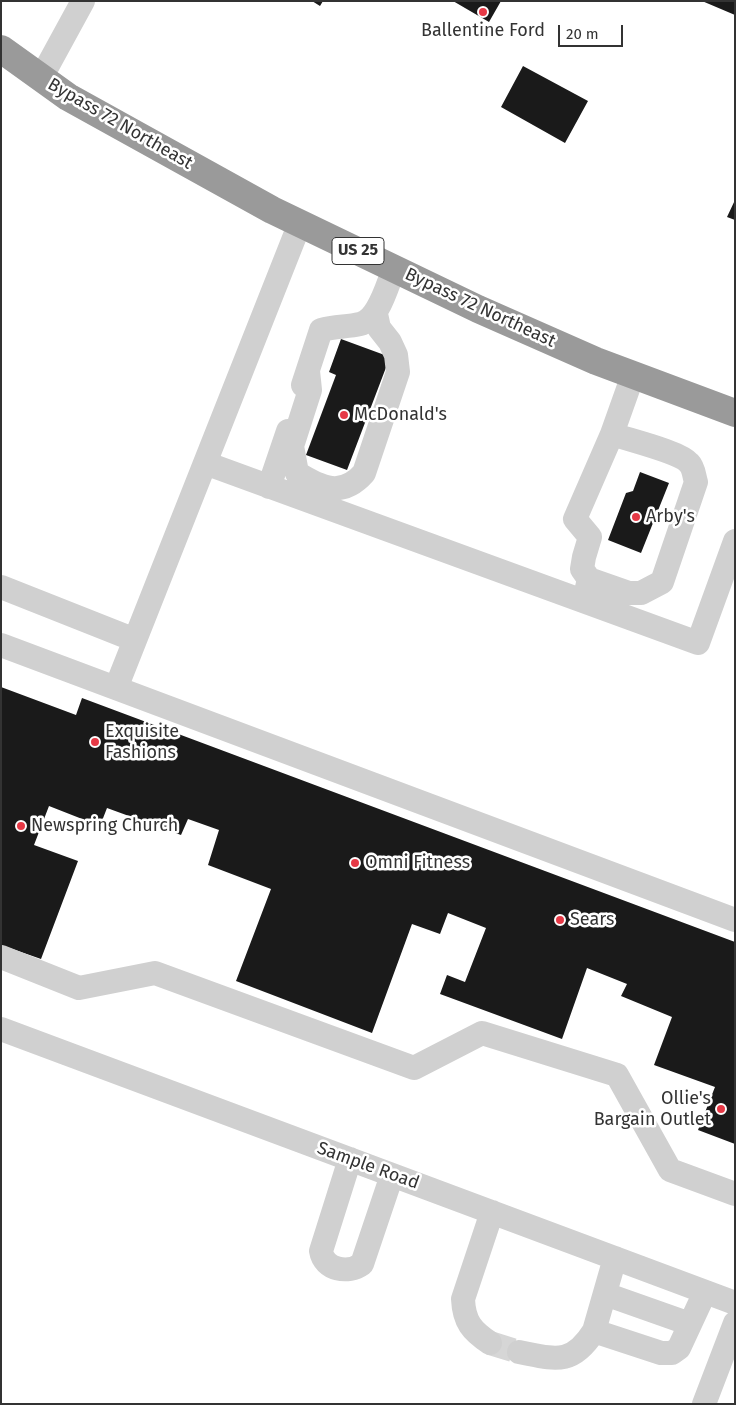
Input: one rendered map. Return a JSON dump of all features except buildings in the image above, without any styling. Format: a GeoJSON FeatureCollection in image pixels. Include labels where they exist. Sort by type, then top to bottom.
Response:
{"type":"FeatureCollection","features":[{"type":"Feature","properties":{"kind":"highway","name":"Bypass 72 Northeast"},"geometry":{"type":"LineString","coordinates":[[1,49],[68,97],[272,210],[478,309],[596,361],[735,413]]}},
{"type":"Feature","properties":{"kind":"street"},"geometry":{"type":"LineString","coordinates":[[41,78],[82,1]]}},
{"type":"Feature","properties":{"kind":"street"},"geometry":{"type":"LineString","coordinates":[[116,688],[300,223]]}},
{"type":"Feature","properties":{"kind":"street"},"geometry":{"type":"LineString","coordinates":[[269,487],[322,330],[335,326],[364,324],[376,314],[394,268]]}},
{"type":"Feature","properties":{"kind":"street"},"geometry":{"type":"LineString","coordinates":[[308,371],[310,390],[292,446],[297,473],[324,488],[344,487],[357,482],[364,473],[398,372],[396,354],[390,342],[379,328],[376,314]]}},
{"type":"Feature","properties":{"kind":"street"},"geometry":{"type":"LineString","coordinates":[[587,590],[582,569],[590,537],[576,519],[612,434],[633,375]]}},
{"type":"Feature","properties":{"kind":"street"},"geometry":{"type":"LineString","coordinates":[[587,590],[641,593],[662,582],[696,482],[689,463],[679,456],[612,434]]}},
{"type":"Feature","properties":{"kind":"street"},"geometry":{"type":"LineString","coordinates":[[205,463],[269,487],[587,590],[698,643],[735,541]]}},
{"type":"Feature","properties":{"kind":"street"},"geometry":{"type":"LineString","coordinates":[[1,588],[135,640]]}},
{"type":"Feature","properties":{"kind":"street"},"geometry":{"type":"LineString","coordinates":[[1,646],[735,920]]}},
{"type":"Feature","properties":{"kind":"street"},"geometry":{"type":"LineString","coordinates":[[1,958],[79,988],[155,973],[414,1068],[482,1033],[616,1075],[670,1170],[735,1194]]}},
{"type":"Feature","properties":{"kind":"street","name":"Sample Road"},"geometry":{"type":"LineString","coordinates":[[1,1029],[735,1303]]}},
{"type":"Feature","properties":{"kind":"street"},"geometry":{"type":"LineString","coordinates":[[350,1159],[321,1251],[322,1258],[326,1264],[348,1271],[362,1264],[392,1175]]}},
{"type":"Feature","properties":{"kind":"street"},"geometry":{"type":"LineString","coordinates":[[490,1343],[474,1332],[464,1310],[463,1299],[492,1212]]}},
{"type":"Feature","properties":{"kind":"street"},"geometry":{"type":"LineString","coordinates":[[519,1352],[556,1359],[578,1352],[594,1331],[616,1258]]}},
{"type":"Feature","properties":{"kind":"street"},"geometry":{"type":"LineString","coordinates":[[594,1331],[661,1353],[672,1353],[679,1348],[705,1292]]}},
{"type":"Feature","properties":{"kind":"street"},"geometry":{"type":"LineString","coordinates":[[605,1294],[690,1324]]}},
{"type":"Feature","properties":{"kind":"street"},"geometry":{"type":"LineString","coordinates":[[704,1404],[735,1323]]}},
{"type":"Feature","properties":{"kind":"tunnel"},"geometry":{"type":"LineString","coordinates":[[490,1343],[519,1352]]}},
{"type":"Feature","properties":{"kind":"place","name":"Ballentine Ford"},"geometry":{"type":"Point","coordinates":[483,12]}},
{"type":"Feature","properties":{"kind":"place","name":"McDonald's"},"geometry":{"type":"Point","coordinates":[344,415]}},
{"type":"Feature","properties":{"kind":"place","name":"Arby's"},"geometry":{"type":"Point","coordinates":[636,517]}},
{"type":"Feature","properties":{"kind":"place","name":"Exquisite Fashions"},"geometry":{"type":"Point","coordinates":[95,742]}},
{"type":"Feature","properties":{"kind":"place","name":"Newspring Church"},"geometry":{"type":"Point","coordinates":[21,826]}},
{"type":"Feature","properties":{"kind":"place","name":"Omni Fitness"},"geometry":{"type":"Point","coordinates":[355,863]}},
{"type":"Feature","properties":{"kind":"place","name":"Sears"},"geometry":{"type":"Point","coordinates":[560,920]}},
{"type":"Feature","properties":{"kind":"place","name":"Ollie's Bargain Outlet"},"geometry":{"type":"Point","coordinates":[721,1109]}}]}
